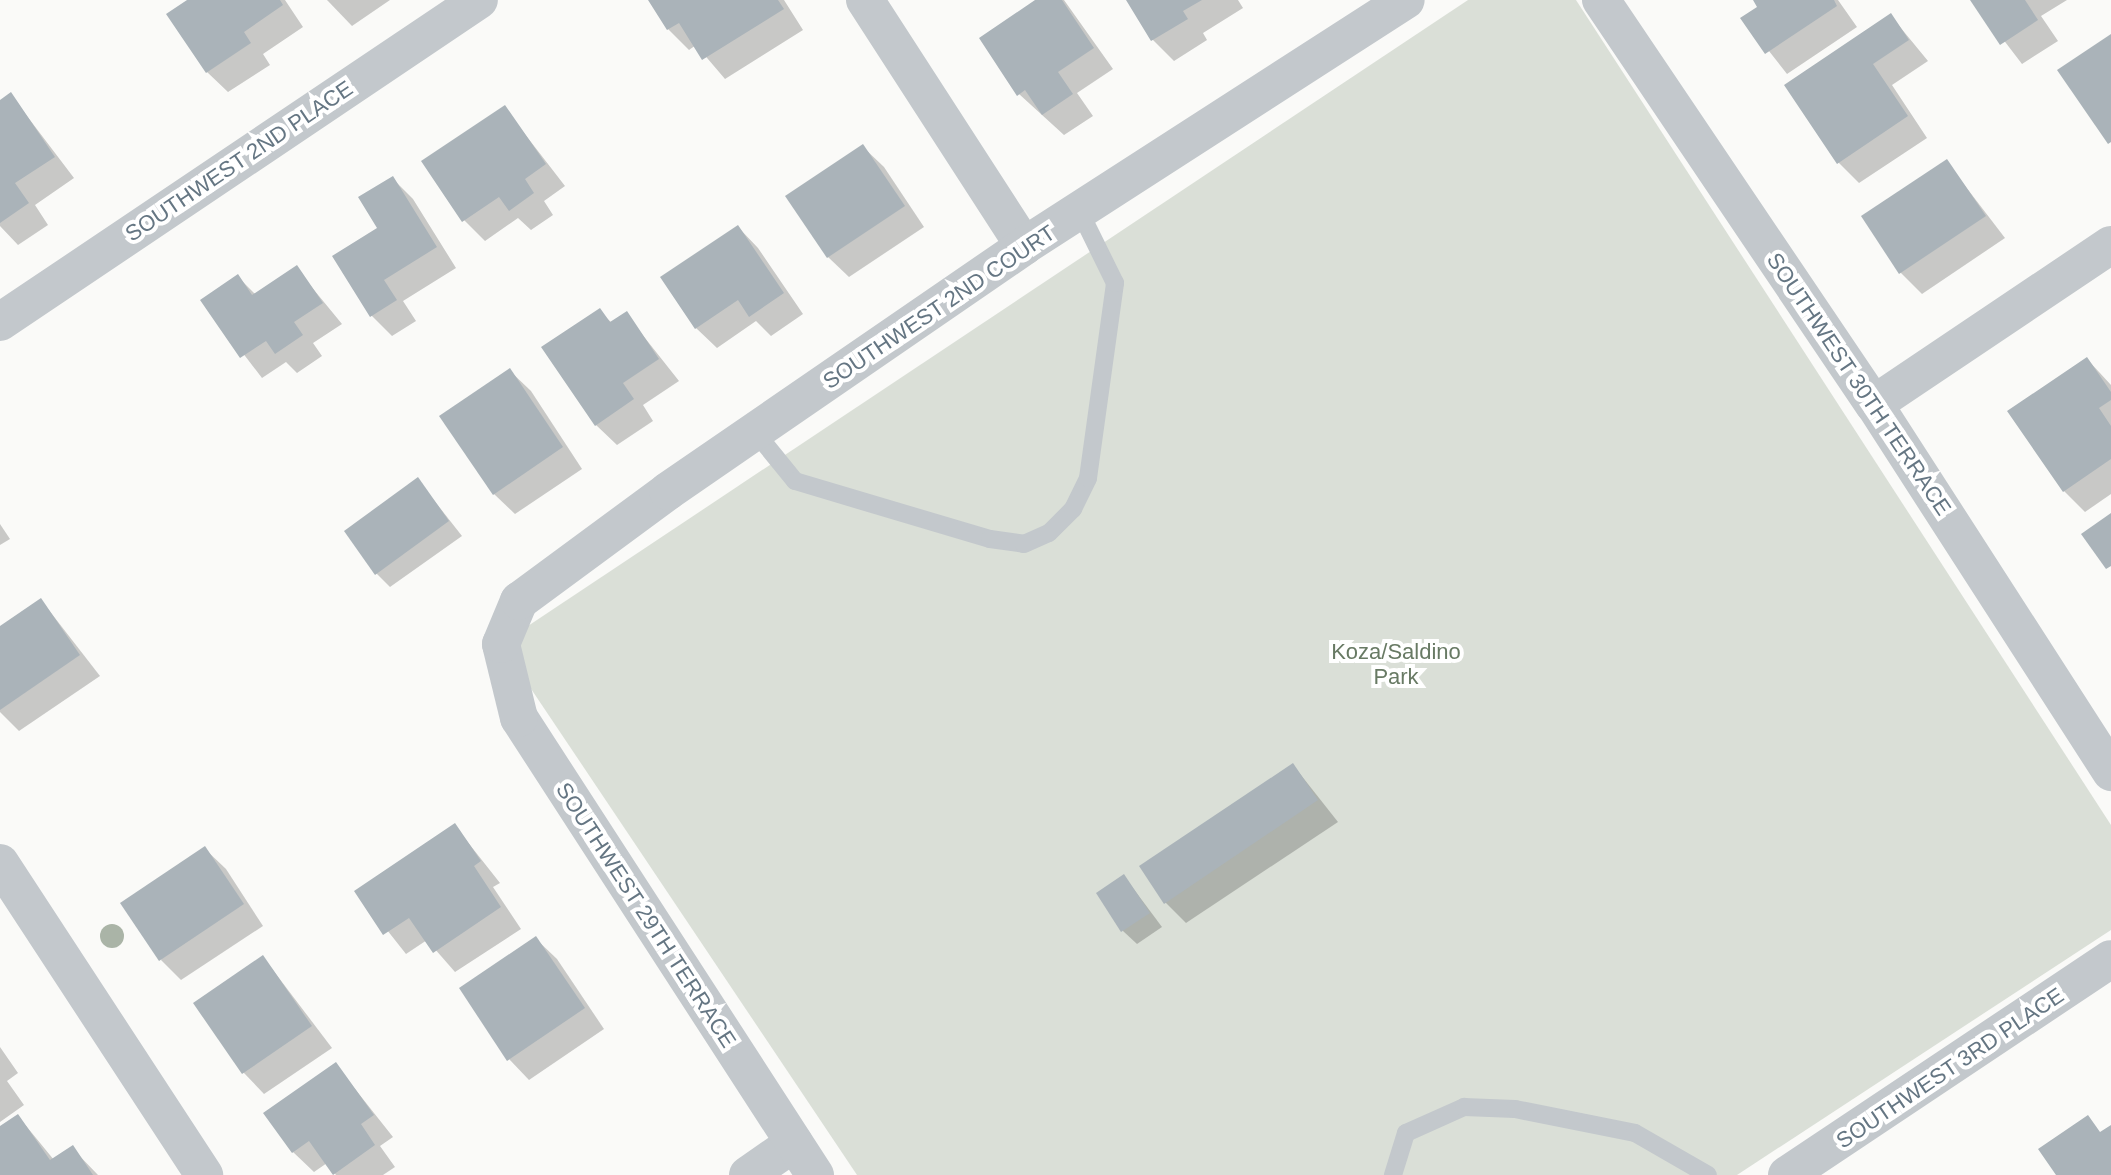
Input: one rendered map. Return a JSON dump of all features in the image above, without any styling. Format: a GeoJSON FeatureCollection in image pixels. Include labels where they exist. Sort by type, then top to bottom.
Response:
{"type":"FeatureCollection","features":[{"type":"Feature","properties":{"kind":"street","name":"SOUTHWEST 2ND PLACE"},"geometry":{"type":"LineString","coordinates":[[0,322],[479,0]]}},
{"type":"Feature","properties":{"kind":"street"},"geometry":{"type":"LineString","coordinates":[[865,0],[1024,246]]}},
{"type":"Feature","properties":{"kind":"street","name":"SOUTHWEST 2ND COURT"},"geometry":{"type":"LineString","coordinates":[[501,644],[519,601],[1024,246],[1405,0]]}},
{"type":"Feature","properties":{"kind":"street","name":"SOUTHWEST 30TH TERRACE"},"geometry":{"type":"LineString","coordinates":[[1601,0],[1874,404],[2111,772]]}},
{"type":"Feature","properties":{"kind":"street"},"geometry":{"type":"LineString","coordinates":[[1874,404],[2111,245]]}},
{"type":"Feature","properties":{"kind":"street","name":"SOUTHWEST 29TH TERRACE"},"geometry":{"type":"LineString","coordinates":[[501,644],[519,718],[815,1175]]}},
{"type":"Feature","properties":{"kind":"street"},"geometry":{"type":"LineString","coordinates":[[0,863],[204,1175]]}},
{"type":"Feature","properties":{"kind":"street","name":"SOUTHWEST 3RD PLACE"},"geometry":{"type":"LineString","coordinates":[[1787,1175],[2111,959]]}},
{"type":"Feature","properties":{"kind":"street"},"geometry":{"type":"LineString","coordinates":[[748,1175],[794,1143]]}},
{"type":"Feature","properties":{"kind":"lane"},"geometry":{"type":"LineString","coordinates":[[756,433],[795,481],[990,539],[1024,544],[1049,533],[1073,509],[1088,478],[1115,283],[1080,212]]}},
{"type":"Feature","properties":{"kind":"lane"},"geometry":{"type":"LineString","coordinates":[[1393,1175],[1406,1133],[1464,1107],[1515,1109],[1635,1133],[1708,1175]]}},
{"type":"Feature","properties":{"kind":"green space","name":"Koza/Saldino Park"},"geometry":{"type":"Polygon","coordinates":[[[1468,0],[1576,0],[2111,825],[2111,930],[1737,1175],[857,1175],[501,644],[1468,0]]]}},
{"type":"Feature","properties":{"kind":"building"},"geometry":{"type":"Polygon","coordinates":[[[187,0],[280,0],[283,5],[244,32],[251,43],[206,73],[166,14],[187,0]]]}},
{"type":"Feature","properties":{"kind":"building"},"geometry":{"type":"Polygon","coordinates":[[[648,0],[778,0],[784,9],[702,60],[679,23],[667,30],[648,0]]]}},
{"type":"Feature","properties":{"kind":"building"},"geometry":{"type":"Polygon","coordinates":[[[1035,0],[1062,0],[1094,48],[1058,72],[1073,94],[1042,115],[1025,90],[1017,96],[979,38],[1035,0]]]}},
{"type":"Feature","properties":{"kind":"building"},"geometry":{"type":"Polygon","coordinates":[[[1126,0],[1202,0],[1183,11],[1188,19],[1151,41],[1126,0]]]}},
{"type":"Feature","properties":{"kind":"building"},"geometry":{"type":"Polygon","coordinates":[[[1753,0],[1834,0],[1837,6],[1765,54],[1740,18],[1757,7],[1753,0]]]}},
{"type":"Feature","properties":{"kind":"building"},"geometry":{"type":"Polygon","coordinates":[[[1970,0],[2025,0],[2038,20],[2000,45],[1970,0]]]}},
{"type":"Feature","properties":{"kind":"building"},"geometry":{"type":"Polygon","coordinates":[[[1891,13],[1909,40],[1873,64],[1908,116],[1837,164],[1784,85],[1891,13]]]}},
{"type":"Feature","properties":{"kind":"building"},"geometry":{"type":"Polygon","coordinates":[[[2111,34],[2111,142],[2108,144],[2057,70],[2111,34]]]}},
{"type":"Feature","properties":{"kind":"building"},"geometry":{"type":"Polygon","coordinates":[[[11,92],[55,157],[15,183],[29,203],[0,223],[0,100],[11,92]]]}},
{"type":"Feature","properties":{"kind":"building"},"geometry":{"type":"Polygon","coordinates":[[[505,105],[546,164],[525,179],[534,193],[509,211],[499,197],[462,222],[421,161],[505,105]]]}},
{"type":"Feature","properties":{"kind":"building"},"geometry":{"type":"Polygon","coordinates":[[[863,144],[905,206],[827,258],[785,196],[863,144]]]}},
{"type":"Feature","properties":{"kind":"building"},"geometry":{"type":"Polygon","coordinates":[[[1947,159],[1986,216],[1899,274],[1861,216],[1947,159]]]}},
{"type":"Feature","properties":{"kind":"building"},"geometry":{"type":"Polygon","coordinates":[[[393,176],[437,247],[384,280],[397,300],[370,317],[332,256],[377,228],[358,197],[393,176]]]}},
{"type":"Feature","properties":{"kind":"building"},"geometry":{"type":"Polygon","coordinates":[[[738,225],[784,293],[749,317],[738,300],[695,329],[660,277],[738,225]]]}},
{"type":"Feature","properties":{"kind":"building"},"geometry":{"type":"Polygon","coordinates":[[[297,265],[323,303],[294,322],[303,335],[275,354],[266,341],[240,358],[200,300],[238,274],[252,295],[297,265]]]}},
{"type":"Feature","properties":{"kind":"building"},"geometry":{"type":"Polygon","coordinates":[[[600,308],[610,322],[627,311],[659,359],[623,383],[634,399],[595,426],[541,347],[600,308]]]}},
{"type":"Feature","properties":{"kind":"building"},"geometry":{"type":"Polygon","coordinates":[[[2087,357],[2111,392],[2111,400],[2099,408],[2111,426],[2111,459],[2063,492],[2007,411],[2087,357]]]}},
{"type":"Feature","properties":{"kind":"building"},"geometry":{"type":"Polygon","coordinates":[[[510,368],[563,447],[493,495],[439,416],[510,368]]]}},
{"type":"Feature","properties":{"kind":"building"},"geometry":{"type":"Polygon","coordinates":[[[418,477],[449,521],[375,575],[344,531],[418,477]]]}},
{"type":"Feature","properties":{"kind":"building"},"geometry":{"type":"Polygon","coordinates":[[[2111,513],[2111,566],[2106,569],[2081,534],[2111,513]]]}},
{"type":"Feature","properties":{"kind":"building"},"geometry":{"type":"Polygon","coordinates":[[[41,598],[80,655],[0,710],[0,626],[41,598]]]}},
{"type":"Feature","properties":{"kind":"building"},"geometry":{"type":"Polygon","coordinates":[[[1293,763],[1318,800],[1164,904],[1139,866],[1293,763]]]}},
{"type":"Feature","properties":{"kind":"building"},"geometry":{"type":"Polygon","coordinates":[[[455,823],[481,861],[474,866],[501,907],[433,953],[409,918],[383,935],[354,891],[455,823]]]}},
{"type":"Feature","properties":{"kind":"building"},"geometry":{"type":"Polygon","coordinates":[[[205,846],[244,904],[159,961],[120,903],[205,846]]]}},
{"type":"Feature","properties":{"kind":"building"},"geometry":{"type":"Polygon","coordinates":[[[1124,874],[1150,913],[1121,932],[1096,893],[1124,874]]]}},
{"type":"Feature","properties":{"kind":"building"},"geometry":{"type":"Polygon","coordinates":[[[536,936],[585,1008],[507,1061],[459,988],[536,936]]]}},
{"type":"Feature","properties":{"kind":"building"},"geometry":{"type":"Polygon","coordinates":[[[263,955],[312,1026],[242,1074],[193,1003],[263,955]]]}},
{"type":"Feature","properties":{"kind":"building"},"geometry":{"type":"Polygon","coordinates":[[[336,1062],[374,1115],[361,1124],[375,1145],[333,1175],[309,1141],[292,1153],[263,1113],[336,1062]]]}},
{"type":"Feature","properties":{"kind":"building"},"geometry":{"type":"Polygon","coordinates":[[[18,1114],[50,1160],[73,1145],[93,1175],[0,1175],[0,1126],[18,1114]]]}},
{"type":"Feature","properties":{"kind":"building"},"geometry":{"type":"Polygon","coordinates":[[[2088,1115],[2100,1132],[2111,1125],[2111,1175],[2056,1175],[2038,1149],[2088,1115]]]}}]}
